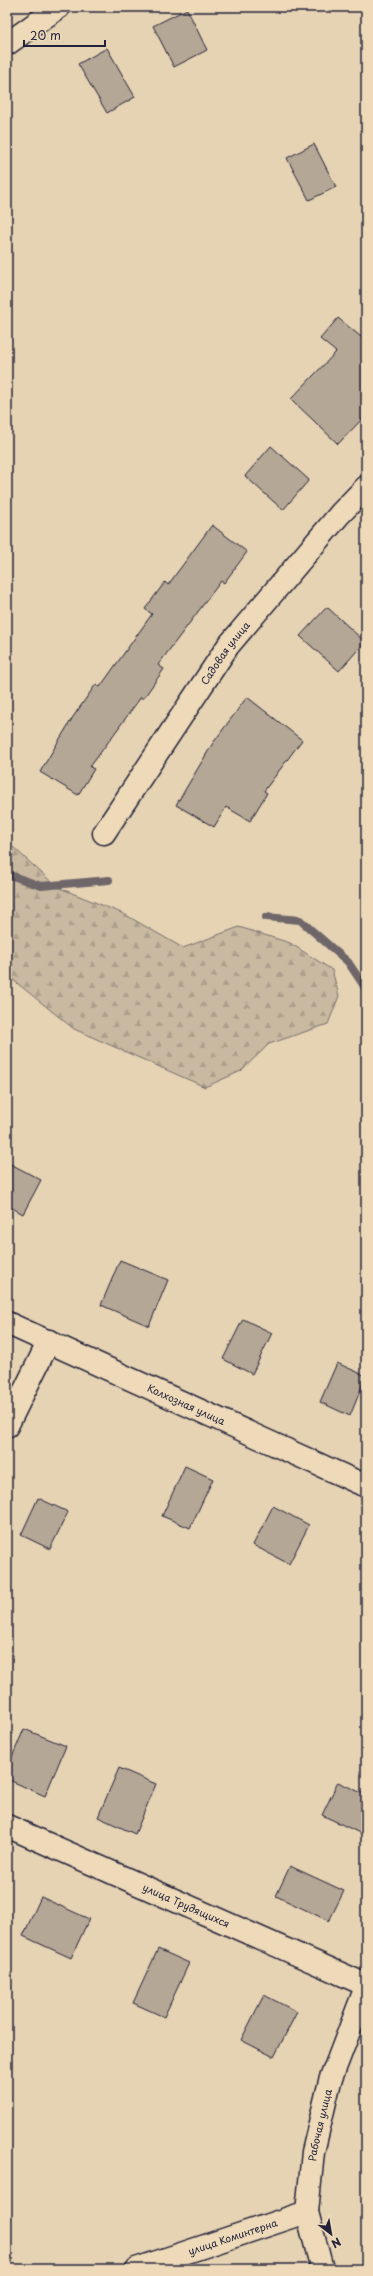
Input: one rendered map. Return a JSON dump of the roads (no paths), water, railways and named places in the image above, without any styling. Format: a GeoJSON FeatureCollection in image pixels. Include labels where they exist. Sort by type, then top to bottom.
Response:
{"type":"FeatureCollection","features":[{"type":"Feature","properties":{"kind":"street"},"geometry":{"type":"LineString","coordinates":[[7,44],[60,7]]}},
{"type":"Feature","properties":{"kind":"street","name":"Садовая улица"},"geometry":{"type":"LineString","coordinates":[[104,833],[228,646],[340,514],[366,488]]}},
{"type":"Feature","properties":{"kind":"street","name":"Колхозная улица"},"geometry":{"type":"LineString","coordinates":[[7,1323],[366,1486]]}},
{"type":"Feature","properties":{"kind":"street"},"geometry":{"type":"LineString","coordinates":[[7,1426],[49,1341]]}},
{"type":"Feature","properties":{"kind":"street","name":"улица Трудящихся"},"geometry":{"type":"LineString","coordinates":[[7,1826],[366,1986]]}},
{"type":"Feature","properties":{"kind":"street","name":"Рабочая улица"},"geometry":{"type":"LineString","coordinates":[[322,2269],[307,2212],[313,2152],[330,2081],[366,1986]]}},
{"type":"Feature","properties":{"kind":"street","name":"улица Коминтерна"},"geometry":{"type":"LineString","coordinates":[[136,2269],[307,2212]]}},
{"type":"Feature","properties":{"kind":"waterway"},"geometry":{"type":"LineString","coordinates":[[7,874],[41,886],[109,880]]}},
{"type":"Feature","properties":{"kind":"waterway"},"geometry":{"type":"LineString","coordinates":[[266,917],[300,920],[348,962],[366,989]]}}]}
